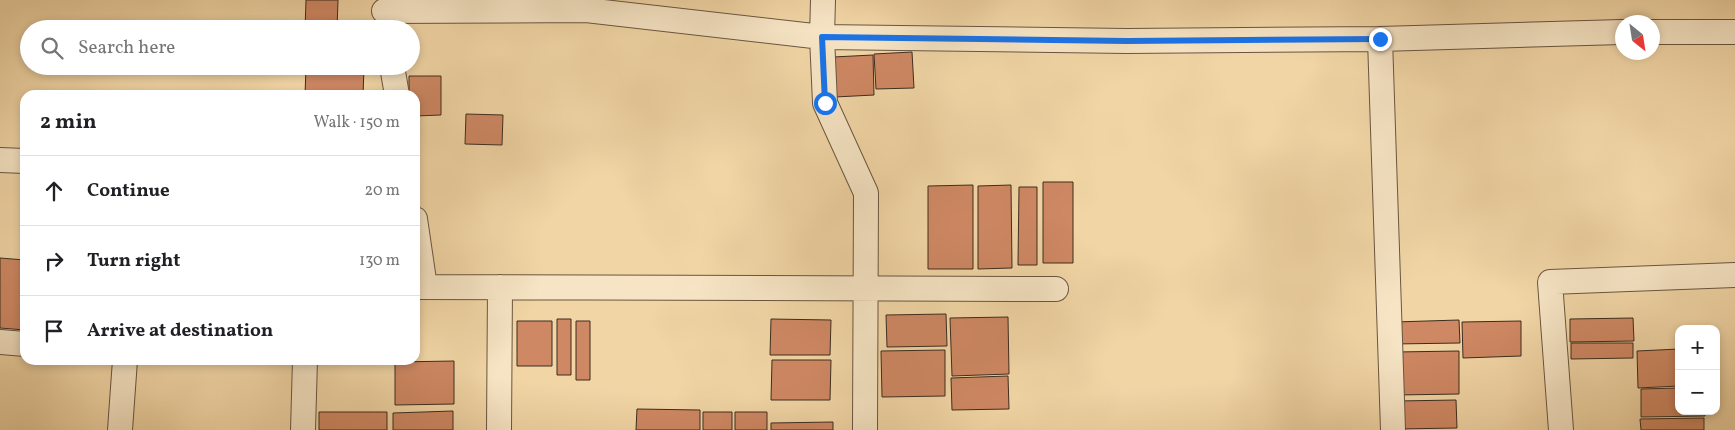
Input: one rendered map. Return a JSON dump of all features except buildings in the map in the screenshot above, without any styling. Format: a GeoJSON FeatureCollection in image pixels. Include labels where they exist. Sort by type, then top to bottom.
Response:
{"type":"FeatureCollection","features":[{"type":"Feature","properties":{"kind":"street"},"geometry":{"type":"LineString","coordinates":[[823,0],[822,37],[825,103],[866,193],[866,430]]}},
{"type":"Feature","properties":{"kind":"street"},"geometry":{"type":"LineString","coordinates":[[385,13],[586,5],[822,37],[1127,41],[1380,39],[1615,32]]}},
{"type":"Feature","properties":{"kind":"street"},"geometry":{"type":"LineString","coordinates":[[1660,32],[1735,32]]}},
{"type":"Feature","properties":{"kind":"street"},"geometry":{"type":"LineString","coordinates":[[1380,39],[1393,430]]}},
{"type":"Feature","properties":{"kind":"street"},"geometry":{"type":"LineString","coordinates":[[393,75],[395,90]]}},
{"type":"Feature","properties":{"kind":"street"},"geometry":{"type":"LineString","coordinates":[[0,160],[20,161]]}},
{"type":"Feature","properties":{"kind":"street"},"geometry":{"type":"LineString","coordinates":[[1561,430],[1550,282],[1735,275]]}},
{"type":"Feature","properties":{"kind":"street"},"geometry":{"type":"LineString","coordinates":[[420,287],[1056,289]]}},
{"type":"Feature","properties":{"kind":"street"},"geometry":{"type":"LineString","coordinates":[[500,287],[500,430]]}},
{"type":"Feature","properties":{"kind":"street"},"geometry":{"type":"LineString","coordinates":[[0,342],[20,344]]}},
{"type":"Feature","properties":{"kind":"street"},"geometry":{"type":"LineString","coordinates":[[120,430],[125,365]]}},
{"type":"Feature","properties":{"kind":"street"},"geometry":{"type":"LineString","coordinates":[[303,430],[305,365]]}},
{"type":"Feature","properties":{"kind":"route"},"geometry":{"type":"LineString","coordinates":[[825,103],[822,37],[1127,41],[1380,39]]}}]}
